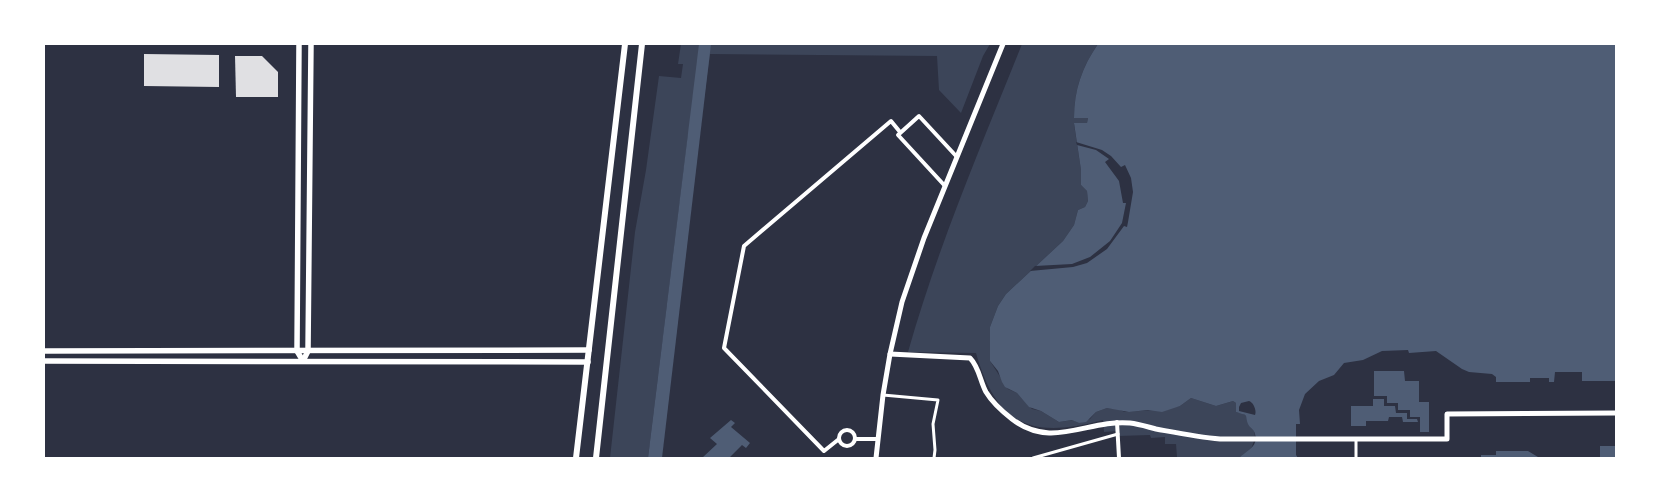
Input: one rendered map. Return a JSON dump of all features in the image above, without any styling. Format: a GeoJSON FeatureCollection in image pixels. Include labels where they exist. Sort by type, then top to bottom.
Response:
{"type":"FeatureCollection","features":[{"type":"Feature","properties":{"kind":"main road"},"geometry":{"type":"LineString","coordinates":[[299,44],[297,351],[303,361]]}},
{"type":"Feature","properties":{"kind":"main road"},"geometry":{"type":"LineString","coordinates":[[303,361],[308,351],[311,44]]}},
{"type":"Feature","properties":{"kind":"main road"},"geometry":{"type":"LineString","coordinates":[[576,458],[625,44]]}},
{"type":"Feature","properties":{"kind":"main road"},"geometry":{"type":"LineString","coordinates":[[596,458],[642,44]]}},
{"type":"Feature","properties":{"kind":"main road"},"geometry":{"type":"LineString","coordinates":[[298,213],[310,213]]}},
{"type":"Feature","properties":{"kind":"main road"},"geometry":{"type":"LineString","coordinates":[[570,350],[571,362]]}},
{"type":"Feature","properties":{"kind":"main road"},"geometry":{"type":"LineString","coordinates":[[44,351],[589,350]]}},
{"type":"Feature","properties":{"kind":"main road"},"geometry":{"type":"LineString","coordinates":[[182,351],[182,361]]}},
{"type":"Feature","properties":{"kind":"main road"},"geometry":{"type":"LineString","coordinates":[[413,351],[413,362]]}},
{"type":"Feature","properties":{"kind":"main road"},"geometry":{"type":"LineString","coordinates":[[44,361],[588,362]]}},
{"type":"Feature","properties":{"kind":"street"},"geometry":{"type":"LineString","coordinates":[[876,458],[883,395],[902,302],[911,273],[945,186],[1003,44]]}},
{"type":"Feature","properties":{"kind":"street"},"geometry":{"type":"LineString","coordinates":[[900,132],[919,116],[957,157]]}},
{"type":"Feature","properties":{"kind":"street"},"geometry":{"type":"LineString","coordinates":[[839,439],[824,451],[724,348],[744,246],[891,121],[900,132],[898,135],[945,186]]}},
{"type":"Feature","properties":{"kind":"street"},"geometry":{"type":"LineString","coordinates":[[890,354],[970,358],[986,392],[1012,420],[1035,431],[1051,433],[1069,432],[1117,422],[1198,437],[1241,439],[1447,439],[1447,414],[1616,413]]}},
{"type":"Feature","properties":{"kind":"street"},"geometry":{"type":"LineString","coordinates":[[883,395],[938,400],[932,424],[934,458]]}},
{"type":"Feature","properties":{"kind":"street"},"geometry":{"type":"LineString","coordinates":[[1117,422],[1119,458]]}},
{"type":"Feature","properties":{"kind":"street"},"geometry":{"type":"LineString","coordinates":[[847,429],[852,431],[856,439],[851,445],[846,446],[841,444],[839,439],[840,433],[847,429]]}},
{"type":"Feature","properties":{"kind":"street"},"geometry":{"type":"LineString","coordinates":[[1033,458],[1118,434]]}},
{"type":"Feature","properties":{"kind":"street"},"geometry":{"type":"LineString","coordinates":[[1356,438],[1356,458]]}},
{"type":"Feature","properties":{"kind":"street"},"geometry":{"type":"LineString","coordinates":[[856,439],[878,439]]}},
{"type":"Feature","properties":{"kind":"shaded area"},"geometry":{"type":"Polygon","coordinates":[[[681,44],[990,44],[983,56],[961,113],[939,90],[937,56],[710,54],[699,135],[688,135],[648,458],[610,458],[635,232],[659,76],[681,78],[683,64],[678,64],[681,44]]]}},
{"type":"Feature","properties":{"kind":"shaded area"},"geometry":{"type":"Polygon","coordinates":[[[699,44],[711,44],[662,458],[648,458],[699,44]]]}},
{"type":"Feature","properties":{"kind":"shaded area"},"geometry":{"type":"Polygon","coordinates":[[[1022,44],[1098,44],[1083,70],[1077,88],[1074,108],[1074,118],[1088,118],[1087,123],[1074,124],[1081,170],[1081,185],[1087,191],[1088,201],[1085,207],[1078,210],[1074,225],[1063,241],[1006,294],[998,306],[990,327],[990,361],[1008,389],[1017,393],[1032,409],[1041,411],[1059,422],[1073,420],[1079,423],[1090,419],[1096,412],[1107,408],[1125,412],[1154,410],[1180,406],[1191,398],[1216,406],[1233,401],[1236,403],[1236,412],[1246,415],[1255,437],[1251,450],[1239,458],[1177,457],[1176,444],[1165,444],[1165,437],[1151,438],[1150,435],[1118,436],[1117,431],[1104,432],[1103,420],[1078,426],[1038,427],[1021,421],[1007,412],[995,397],[985,378],[976,353],[908,352],[946,235],[1022,44]]]}},
{"type":"Feature","properties":{"kind":"shaded area"},"geometry":{"type":"Polygon","coordinates":[[[1098,44],[1616,44],[1616,381],[1582,381],[1582,372],[1555,372],[1554,382],[1549,382],[1549,378],[1530,378],[1530,382],[1496,382],[1496,377],[1492,374],[1469,372],[1436,351],[1409,353],[1408,350],[1382,351],[1363,360],[1344,363],[1334,375],[1319,381],[1305,394],[1299,410],[1300,424],[1296,424],[1296,455],[1298,458],[1239,458],[1254,445],[1256,438],[1248,424],[1246,415],[1236,412],[1236,403],[1233,401],[1216,406],[1191,398],[1180,406],[1162,412],[1148,410],[1129,412],[1107,408],[1096,412],[1086,422],[1079,423],[1072,420],[1059,422],[1041,411],[1029,407],[1017,393],[1005,387],[998,371],[990,361],[990,327],[998,306],[1006,294],[1063,241],[1074,225],[1078,210],[1085,207],[1088,201],[1087,191],[1081,185],[1081,170],[1074,123],[1087,123],[1088,118],[1074,118],[1074,108],[1077,88],[1083,70],[1098,44]],[[1250,402],[1241,403],[1239,411],[1255,415],[1255,409],[1250,402]]]}},
{"type":"Feature","properties":{"kind":"shaded area"},"geometry":{"type":"Polygon","coordinates":[[[1374,371],[1404,371],[1405,381],[1419,381],[1419,402],[1429,402],[1429,432],[1420,432],[1420,417],[1410,417],[1410,410],[1398,410],[1398,403],[1387,403],[1387,396],[1374,396],[1374,371]]]}},
{"type":"Feature","properties":{"kind":"shaded area"},"geometry":{"type":"Polygon","coordinates":[[[1373,399],[1384,399],[1384,406],[1395,406],[1396,413],[1407,413],[1407,419],[1417,419],[1418,422],[1403,422],[1402,417],[1389,417],[1388,421],[1366,421],[1366,426],[1351,426],[1351,406],[1373,406],[1373,399]]]}},
{"type":"Feature","properties":{"kind":"shaded area"},"geometry":{"type":"Polygon","coordinates":[[[731,420],[735,423],[731,427],[750,443],[746,448],[742,445],[729,458],[702,458],[717,444],[710,438],[731,420]]]}},
{"type":"Feature","properties":{"kind":"shaded area"},"geometry":{"type":"Polygon","coordinates":[[[1600,446],[1616,446],[1616,458],[1458,458],[1496,455],[1496,451],[1528,451],[1538,457],[1600,457],[1600,446]]]}},
{"type":"Feature","properties":{"kind":"pier"},"geometry":{"type":"Polygon","coordinates":[[[1076,142],[1102,150],[1111,156],[1121,167],[1125,165],[1131,178],[1133,192],[1127,227],[1124,226],[1107,249],[1087,263],[1073,267],[1030,271],[1035,266],[1072,264],[1090,257],[1110,241],[1122,223],[1126,203],[1123,203],[1119,181],[1105,162],[1109,159],[1096,150],[1077,145],[1076,142]]]}},
{"type":"Feature","properties":{"kind":"building"},"geometry":{"type":"Polygon","coordinates":[[[144,54],[219,55],[219,87],[144,86],[144,54]]]}},
{"type":"Feature","properties":{"kind":"building"},"geometry":{"type":"Polygon","coordinates":[[[235,56],[262,56],[278,72],[278,97],[236,97],[235,56]]]}}]}
